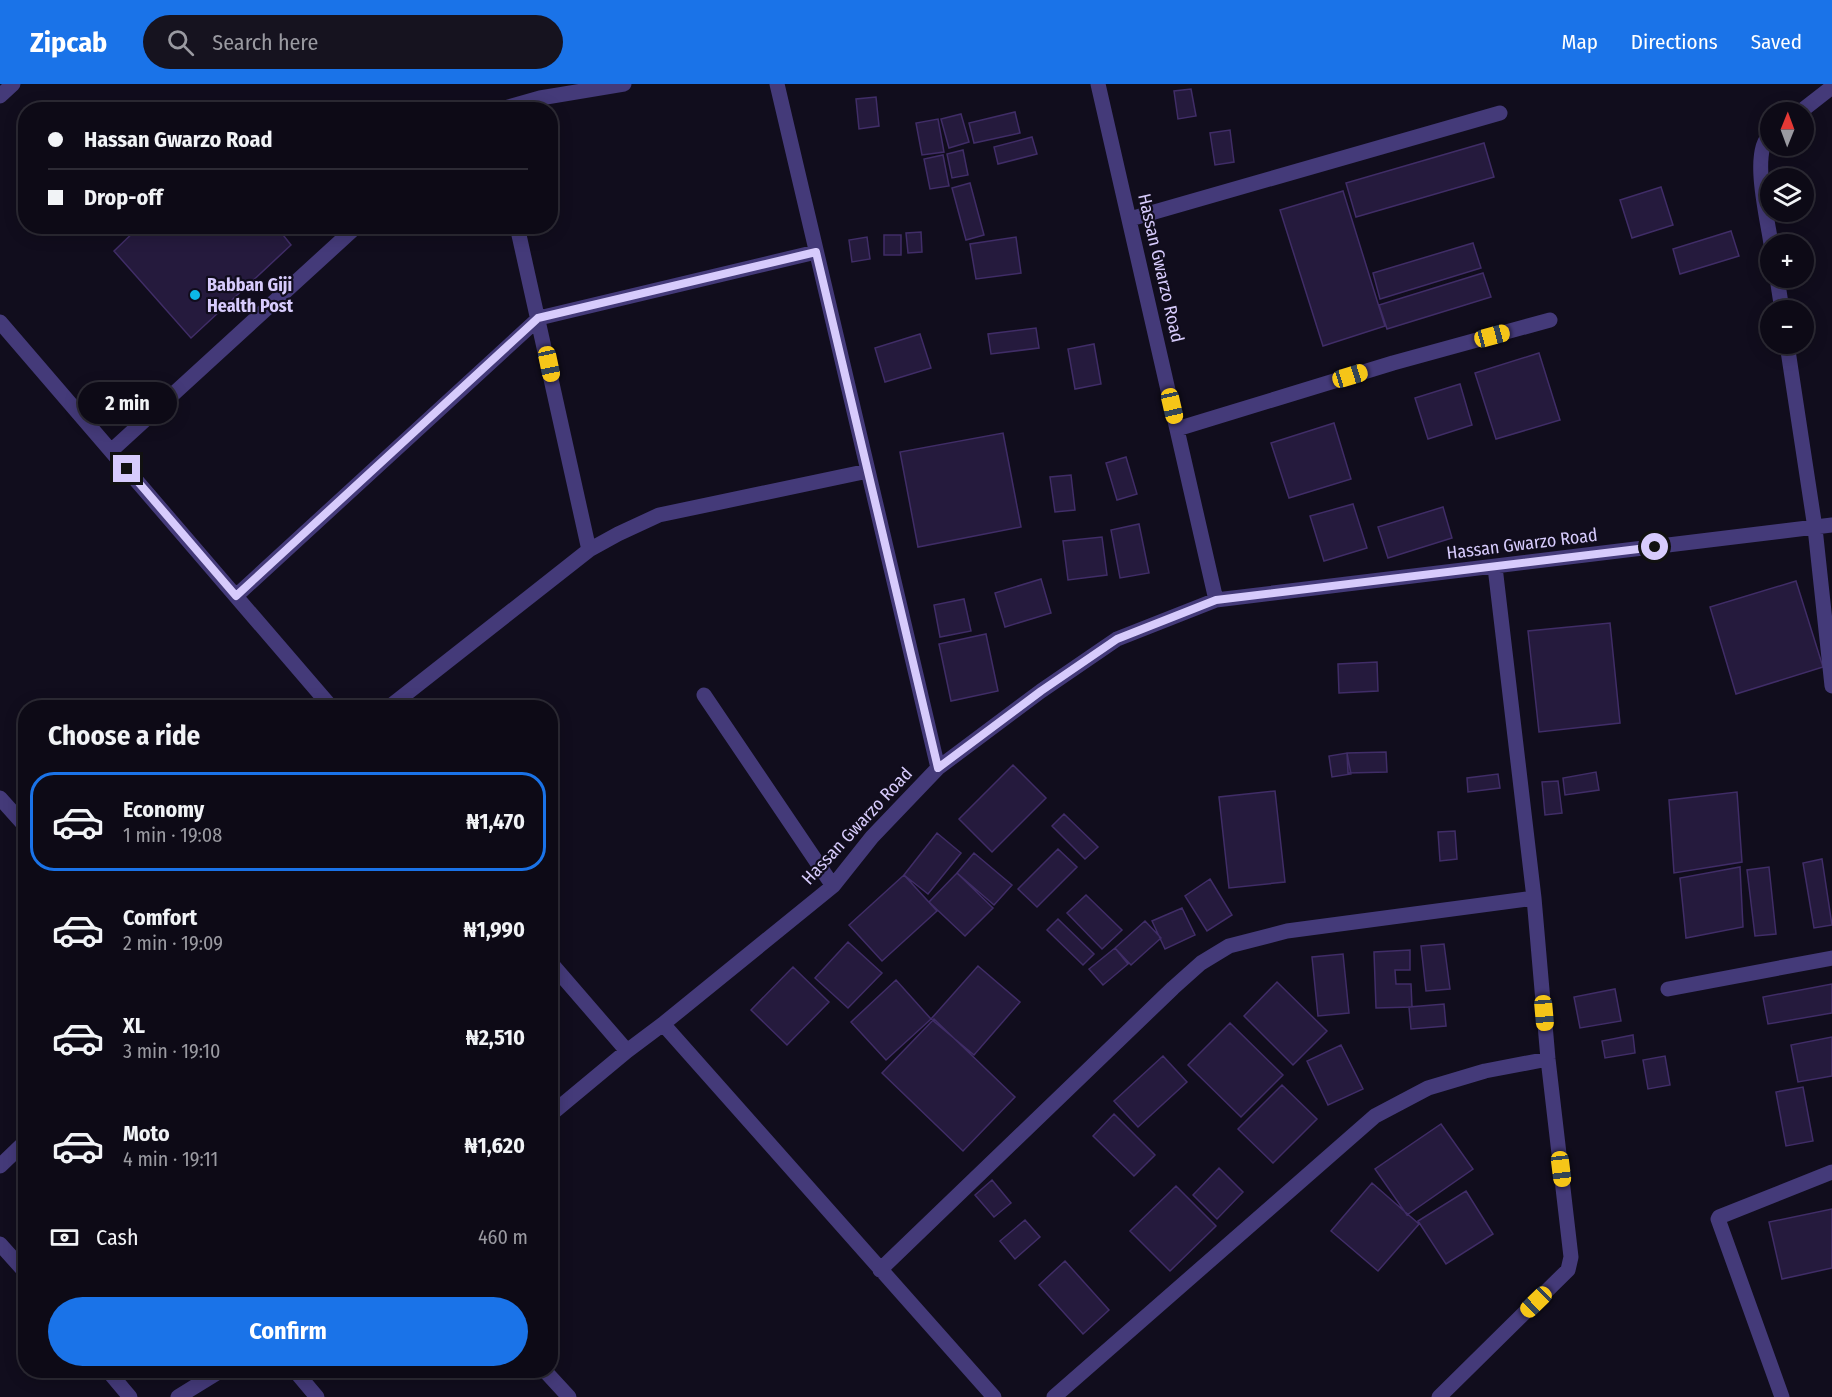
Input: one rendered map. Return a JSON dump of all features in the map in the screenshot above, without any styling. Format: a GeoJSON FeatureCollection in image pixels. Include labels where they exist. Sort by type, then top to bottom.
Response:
{"type":"FeatureCollection","features":[{"type":"Feature","properties":{"kind":"street"},"geometry":{"type":"LineString","coordinates":[[0,96],[13,84]]}},
{"type":"Feature","properties":{"kind":"street"},"geometry":{"type":"LineString","coordinates":[[526,102],[624,84]]}},
{"type":"Feature","properties":{"kind":"street"},"geometry":{"type":"LineString","coordinates":[[777,84],[938,768]]}},
{"type":"Feature","properties":{"kind":"street","name":"Hassan Gwarzo Road"},"geometry":{"type":"LineString","coordinates":[[1098,84],[1216,600]]}},
{"type":"Feature","properties":{"kind":"street"},"geometry":{"type":"LineString","coordinates":[[1813,102],[1832,87]]}},
{"type":"Feature","properties":{"kind":"street"},"geometry":{"type":"LineString","coordinates":[[1130,219],[1500,113]]}},
{"type":"Feature","properties":{"kind":"street"},"geometry":{"type":"LineString","coordinates":[[1760,156],[1771,234]]}},
{"type":"Feature","properties":{"kind":"street"},"geometry":{"type":"LineString","coordinates":[[111,451],[348,234]]}},
{"type":"Feature","properties":{"kind":"street"},"geometry":{"type":"LineString","coordinates":[[519,234],[589,550]]}},
{"type":"Feature","properties":{"kind":"street"},"geometry":{"type":"LineString","coordinates":[[236,596],[538,318],[816,252]]}},
{"type":"Feature","properties":{"kind":"street"},"geometry":{"type":"LineString","coordinates":[[1177,429],[1393,363],[1550,320]]}},
{"type":"Feature","properties":{"kind":"street"},"geometry":{"type":"LineString","coordinates":[[0,322],[325,700]]}},
{"type":"Feature","properties":{"kind":"street"},"geometry":{"type":"LineString","coordinates":[[1788,354],[1815,528],[1832,686]]}},
{"type":"Feature","properties":{"kind":"street"},"geometry":{"type":"LineString","coordinates":[[398,700],[589,550],[618,534],[659,515],[868,471]]}},
{"type":"Feature","properties":{"kind":"street","name":"Hassan Gwarzo Road"},"geometry":{"type":"LineString","coordinates":[[558,1108],[833,886],[872,837],[938,768],[1041,691],[1117,639],[1216,600],[1832,525]]}},
{"type":"Feature","properties":{"kind":"street"},"geometry":{"type":"LineString","coordinates":[[1439,1397],[1568,1270],[1571,1263],[1548,1059],[1534,898],[1496,567]]}},
{"type":"Feature","properties":{"kind":"street"},"geometry":{"type":"LineString","coordinates":[[704,695],[833,886]]}},
{"type":"Feature","properties":{"kind":"street"},"geometry":{"type":"LineString","coordinates":[[0,798],[18,818]]}},
{"type":"Feature","properties":{"kind":"street"},"geometry":{"type":"LineString","coordinates":[[880,1270],[1173,988],[1201,963],[1229,946],[1287,932],[1534,898]]}},
{"type":"Feature","properties":{"kind":"street"},"geometry":{"type":"LineString","coordinates":[[1668,989],[1832,958]]}},
{"type":"Feature","properties":{"kind":"street"},"geometry":{"type":"LineString","coordinates":[[558,971],[627,1051]]}},
{"type":"Feature","properties":{"kind":"street"},"geometry":{"type":"LineString","coordinates":[[663,1024],[994,1397]]}},
{"type":"Feature","properties":{"kind":"street"},"geometry":{"type":"LineString","coordinates":[[1054,1397],[1375,1116],[1428,1088],[1485,1071],[1548,1059]]}},
{"type":"Feature","properties":{"kind":"street"},"geometry":{"type":"LineString","coordinates":[[0,1166],[18,1149]]}},
{"type":"Feature","properties":{"kind":"street"},"geometry":{"type":"LineString","coordinates":[[1782,1397],[1718,1219],[1719,1216],[1832,1172]]}},
{"type":"Feature","properties":{"kind":"street"},"geometry":{"type":"LineString","coordinates":[[0,1244],[18,1264]]}},
{"type":"Feature","properties":{"kind":"street"},"geometry":{"type":"LineString","coordinates":[[114,1378],[130,1397]]}},
{"type":"Feature","properties":{"kind":"street"},"geometry":{"type":"LineString","coordinates":[[178,1397],[209,1378]]}},
{"type":"Feature","properties":{"kind":"street"},"geometry":{"type":"LineString","coordinates":[[301,1378],[317,1397]]}},
{"type":"Feature","properties":{"kind":"street"},"geometry":{"type":"LineString","coordinates":[[551,1378],[569,1397]]}},
{"type":"Feature","properties":{"kind":"building"},"geometry":{"type":"Polygon","coordinates":[[[1191,89],[1196,116],[1178,119],[1174,91],[1191,89]]]}},
{"type":"Feature","properties":{"kind":"building"},"geometry":{"type":"Polygon","coordinates":[[[876,97],[879,126],[859,129],[856,99],[876,97]]]}},
{"type":"Feature","properties":{"kind":"building"},"geometry":{"type":"Polygon","coordinates":[[[1015,112],[1020,133],[974,143],[969,123],[1015,112]]]}},
{"type":"Feature","properties":{"kind":"building"},"geometry":{"type":"Polygon","coordinates":[[[961,114],[969,142],[949,148],[941,119],[961,114]]]}},
{"type":"Feature","properties":{"kind":"building"},"geometry":{"type":"Polygon","coordinates":[[[938,119],[944,152],[922,155],[916,123],[938,119]]]}},
{"type":"Feature","properties":{"kind":"building"},"geometry":{"type":"Polygon","coordinates":[[[1230,130],[1234,162],[1215,165],[1210,133],[1230,130]]]}},
{"type":"Feature","properties":{"kind":"building"},"geometry":{"type":"Polygon","coordinates":[[[1032,137],[1037,154],[998,164],[994,147],[1032,137]]]}},
{"type":"Feature","properties":{"kind":"building"},"geometry":{"type":"Polygon","coordinates":[[[1484,143],[1494,177],[1356,217],[1346,183],[1484,143]]]}},
{"type":"Feature","properties":{"kind":"building"},"geometry":{"type":"Polygon","coordinates":[[[963,150],[968,175],[952,178],[947,154],[963,150]]]}},
{"type":"Feature","properties":{"kind":"building"},"geometry":{"type":"Polygon","coordinates":[[[943,155],[949,186],[930,189],[924,159],[943,155]]]}},
{"type":"Feature","properties":{"kind":"building"},"geometry":{"type":"Polygon","coordinates":[[[970,183],[984,235],[966,240],[952,188],[970,183]]]}},
{"type":"Feature","properties":{"kind":"building"},"geometry":{"type":"Polygon","coordinates":[[[1661,187],[1673,225],[1632,238],[1620,200],[1661,187]]]}},
{"type":"Feature","properties":{"kind":"building"},"geometry":{"type":"Polygon","coordinates":[[[1343,191],[1385,326],[1323,346],[1280,210],[1343,191]]]}},
{"type":"Feature","properties":{"kind":"building"},"geometry":{"type":"Polygon","coordinates":[[[1731,231],[1739,256],[1680,274],[1673,249],[1731,231]]]}},
{"type":"Feature","properties":{"kind":"building"},"geometry":{"type":"Polygon","coordinates":[[[921,232],[922,252],[908,253],[906,233],[921,232]]]}},
{"type":"Feature","properties":{"kind":"building","name":"Babban Giji Health Post"},"geometry":{"type":"Polygon","coordinates":[[[132,234],[282,234],[291,245],[191,338],[114,251],[132,234]]]}},
{"type":"Feature","properties":{"kind":"building"},"geometry":{"type":"Polygon","coordinates":[[[884,235],[901,235],[901,255],[884,255],[884,235]]]}},
{"type":"Feature","properties":{"kind":"building"},"geometry":{"type":"Polygon","coordinates":[[[867,237],[870,259],[852,262],[849,240],[867,237]]]}},
{"type":"Feature","properties":{"kind":"building"},"geometry":{"type":"Polygon","coordinates":[[[1016,237],[1021,273],[976,279],[970,244],[1016,237]]]}},
{"type":"Feature","properties":{"kind":"building"},"geometry":{"type":"Polygon","coordinates":[[[1473,243],[1481,268],[1380,299],[1373,273],[1473,243]]]}},
{"type":"Feature","properties":{"kind":"building"},"geometry":{"type":"Polygon","coordinates":[[[1483,273],[1491,297],[1387,329],[1379,305],[1483,273]]]}},
{"type":"Feature","properties":{"kind":"building"},"geometry":{"type":"Polygon","coordinates":[[[1036,328],[1039,348],[991,354],[988,334],[1036,328]]]}},
{"type":"Feature","properties":{"kind":"building"},"geometry":{"type":"Polygon","coordinates":[[[920,334],[931,368],[885,382],[875,348],[920,334]]]}},
{"type":"Feature","properties":{"kind":"building"},"geometry":{"type":"Polygon","coordinates":[[[1094,344],[1101,384],[1075,389],[1068,349],[1094,344]]]}},
{"type":"Feature","properties":{"kind":"building"},"geometry":{"type":"Polygon","coordinates":[[[1539,353],[1560,420],[1496,439],[1475,373],[1539,353]]]}},
{"type":"Feature","properties":{"kind":"building"},"geometry":{"type":"Polygon","coordinates":[[[1460,384],[1472,425],[1428,439],[1415,398],[1460,384]]]}},
{"type":"Feature","properties":{"kind":"building"},"geometry":{"type":"Polygon","coordinates":[[[1334,423],[1351,479],[1289,498],[1271,443],[1334,423]]]}},
{"type":"Feature","properties":{"kind":"building"},"geometry":{"type":"Polygon","coordinates":[[[1003,433],[1021,527],[918,547],[900,452],[1003,433]]]}},
{"type":"Feature","properties":{"kind":"building"},"geometry":{"type":"Polygon","coordinates":[[[1126,457],[1137,494],[1117,500],[1106,463],[1126,457]]]}},
{"type":"Feature","properties":{"kind":"building"},"geometry":{"type":"Polygon","coordinates":[[[1071,475],[1075,510],[1055,512],[1050,477],[1071,475]]]}},
{"type":"Feature","properties":{"kind":"building"},"geometry":{"type":"Polygon","coordinates":[[[1353,504],[1367,548],[1324,561],[1310,516],[1353,504]]]}},
{"type":"Feature","properties":{"kind":"building"},"geometry":{"type":"Polygon","coordinates":[[[1443,507],[1452,538],[1388,558],[1378,527],[1443,507]]]}},
{"type":"Feature","properties":{"kind":"building"},"geometry":{"type":"Polygon","coordinates":[[[1139,524],[1149,573],[1120,578],[1111,530],[1139,524]]]}},
{"type":"Feature","properties":{"kind":"building"},"geometry":{"type":"Polygon","coordinates":[[[1102,537],[1107,575],[1068,580],[1063,541],[1102,537]]]}},
{"type":"Feature","properties":{"kind":"building"},"geometry":{"type":"Polygon","coordinates":[[[1041,579],[1051,613],[1005,627],[995,593],[1041,579]]]}},
{"type":"Feature","properties":{"kind":"building"},"geometry":{"type":"Polygon","coordinates":[[[1796,581],[1823,667],[1736,694],[1710,607],[1796,581]]]}},
{"type":"Feature","properties":{"kind":"building"},"geometry":{"type":"Polygon","coordinates":[[[964,599],[971,631],[940,637],[934,605],[964,599]]]}},
{"type":"Feature","properties":{"kind":"building"},"geometry":{"type":"Polygon","coordinates":[[[1610,623],[1620,723],[1539,732],[1528,631],[1610,623]]]}},
{"type":"Feature","properties":{"kind":"building"},"geometry":{"type":"Polygon","coordinates":[[[986,634],[998,691],[951,701],[939,644],[986,634]]]}},
{"type":"Feature","properties":{"kind":"building"},"geometry":{"type":"Polygon","coordinates":[[[1377,662],[1378,691],[1339,693],[1338,664],[1377,662]]]}},
{"type":"Feature","properties":{"kind":"building"},"geometry":{"type":"Polygon","coordinates":[[[1386,752],[1387,772],[1348,773],[1347,753],[1386,752]]]}},
{"type":"Feature","properties":{"kind":"building"},"geometry":{"type":"Polygon","coordinates":[[[1347,753],[1351,774],[1332,777],[1329,756],[1347,753]]]}},
{"type":"Feature","properties":{"kind":"building"},"geometry":{"type":"Polygon","coordinates":[[[1013,765],[1046,798],[992,852],[959,819],[1013,765]]]}},
{"type":"Feature","properties":{"kind":"building"},"geometry":{"type":"Polygon","coordinates":[[[1596,772],[1599,790],[1565,795],[1563,778],[1596,772]]]}},
{"type":"Feature","properties":{"kind":"building"},"geometry":{"type":"Polygon","coordinates":[[[1498,774],[1500,788],[1468,792],[1467,778],[1498,774]]]}},
{"type":"Feature","properties":{"kind":"building"},"geometry":{"type":"Polygon","coordinates":[[[1558,781],[1562,813],[1545,815],[1542,782],[1558,781]]]}},
{"type":"Feature","properties":{"kind":"building"},"geometry":{"type":"Polygon","coordinates":[[[1275,791],[1285,882],[1229,888],[1219,797],[1275,791]]]}},
{"type":"Feature","properties":{"kind":"building"},"geometry":{"type":"Polygon","coordinates":[[[1737,792],[1742,862],[1674,873],[1669,800],[1737,792]]]}},
{"type":"Feature","properties":{"kind":"building"},"geometry":{"type":"Polygon","coordinates":[[[1064,814],[1098,847],[1085,859],[1052,826],[1064,814]]]}},
{"type":"Feature","properties":{"kind":"building"},"geometry":{"type":"Polygon","coordinates":[[[1455,831],[1457,859],[1440,861],[1438,832],[1455,831]]]}},
{"type":"Feature","properties":{"kind":"building"},"geometry":{"type":"Polygon","coordinates":[[[937,833],[961,853],[928,894],[904,875],[937,833]]]}},
{"type":"Feature","properties":{"kind":"building"},"geometry":{"type":"Polygon","coordinates":[[[1058,849],[1077,867],[1037,907],[1018,889],[1058,849]]]}},
{"type":"Feature","properties":{"kind":"building"},"geometry":{"type":"Polygon","coordinates":[[[974,853],[1012,885],[994,905],[957,873],[974,853]]]}},
{"type":"Feature","properties":{"kind":"building"},"geometry":{"type":"Polygon","coordinates":[[[1822,859],[1832,925],[1814,928],[1803,863],[1822,859]]]}},
{"type":"Feature","properties":{"kind":"building"},"geometry":{"type":"Polygon","coordinates":[[[1740,867],[1743,927],[1686,938],[1680,878],[1740,867]]]}},
{"type":"Feature","properties":{"kind":"building"},"geometry":{"type":"Polygon","coordinates":[[[1769,867],[1776,934],[1755,936],[1747,870],[1769,867]]]}},
{"type":"Feature","properties":{"kind":"building"},"geometry":{"type":"Polygon","coordinates":[[[957,873],[993,908],[965,936],[929,902],[957,873]]]}},
{"type":"Feature","properties":{"kind":"building"},"geometry":{"type":"Polygon","coordinates":[[[904,875],[937,911],[882,961],[849,925],[904,875]]]}},
{"type":"Feature","properties":{"kind":"building"},"geometry":{"type":"Polygon","coordinates":[[[1210,879],[1232,915],[1207,931],[1185,896],[1210,879]]]}},
{"type":"Feature","properties":{"kind":"building"},"geometry":{"type":"Polygon","coordinates":[[[1086,895],[1122,930],[1102,949],[1067,913],[1086,895]]]}},
{"type":"Feature","properties":{"kind":"building"},"geometry":{"type":"Polygon","coordinates":[[[1182,908],[1195,935],[1165,949],[1152,921],[1182,908]]]}},
{"type":"Feature","properties":{"kind":"building"},"geometry":{"type":"Polygon","coordinates":[[[1058,919],[1094,954],[1083,965],[1047,930],[1058,919]]]}},
{"type":"Feature","properties":{"kind":"building"},"geometry":{"type":"Polygon","coordinates":[[[1145,921],[1161,938],[1131,965],[1115,948],[1145,921]]]}},
{"type":"Feature","properties":{"kind":"building"},"geometry":{"type":"Polygon","coordinates":[[[848,942],[882,973],[848,1008],[815,978],[848,942]]]}},
{"type":"Feature","properties":{"kind":"building"},"geometry":{"type":"Polygon","coordinates":[[[1444,944],[1450,989],[1426,991],[1421,946],[1444,944]]]}},
{"type":"Feature","properties":{"kind":"building"},"geometry":{"type":"Polygon","coordinates":[[[1115,948],[1128,964],[1103,985],[1089,969],[1115,948]]]}},
{"type":"Feature","properties":{"kind":"building"},"geometry":{"type":"Polygon","coordinates":[[[1410,950],[1410,970],[1395,970],[1396,984],[1411,984],[1412,1007],[1376,1008],[1374,952],[1410,950]]]}},
{"type":"Feature","properties":{"kind":"building"},"geometry":{"type":"Polygon","coordinates":[[[1343,954],[1349,1013],[1318,1016],[1312,957],[1343,954]]]}},
{"type":"Feature","properties":{"kind":"building"},"geometry":{"type":"Polygon","coordinates":[[[978,966],[1020,1002],[974,1055],[931,1019],[978,966]]]}},
{"type":"Feature","properties":{"kind":"building"},"geometry":{"type":"Polygon","coordinates":[[[793,967],[829,1002],[787,1045],[751,1010],[793,967]]]}},
{"type":"Feature","properties":{"kind":"building"},"geometry":{"type":"Polygon","coordinates":[[[896,980],[931,1019],[886,1060],[851,1022],[896,980]]]}},
{"type":"Feature","properties":{"kind":"building"},"geometry":{"type":"Polygon","coordinates":[[[1277,982],[1327,1031],[1293,1065],[1244,1016],[1277,982]]]}},
{"type":"Feature","properties":{"kind":"building"},"geometry":{"type":"Polygon","coordinates":[[[1832,984],[1832,1013],[1768,1024],[1763,997],[1832,984]]]}},
{"type":"Feature","properties":{"kind":"building"},"geometry":{"type":"Polygon","coordinates":[[[1615,989],[1621,1021],[1580,1028],[1574,997],[1615,989]]]}},
{"type":"Feature","properties":{"kind":"building"},"geometry":{"type":"Polygon","coordinates":[[[1444,1004],[1446,1026],[1411,1029],[1409,1007],[1444,1004]]]}},
{"type":"Feature","properties":{"kind":"building"},"geometry":{"type":"Polygon","coordinates":[[[934,1019],[1015,1097],[963,1151],[882,1073],[934,1019]]]}},
{"type":"Feature","properties":{"kind":"building"},"geometry":{"type":"Polygon","coordinates":[[[1230,1023],[1283,1075],[1241,1117],[1188,1065],[1230,1023]]]}},
{"type":"Feature","properties":{"kind":"building"},"geometry":{"type":"Polygon","coordinates":[[[1633,1035],[1635,1053],[1605,1058],[1602,1041],[1633,1035]]]}},
{"type":"Feature","properties":{"kind":"building"},"geometry":{"type":"Polygon","coordinates":[[[1832,1037],[1832,1076],[1798,1082],[1791,1045],[1832,1037]]]}},
{"type":"Feature","properties":{"kind":"building"},"geometry":{"type":"Polygon","coordinates":[[[1341,1045],[1363,1089],[1328,1105],[1307,1061],[1341,1045]]]}},
{"type":"Feature","properties":{"kind":"building"},"geometry":{"type":"Polygon","coordinates":[[[1163,1056],[1187,1082],[1138,1127],[1114,1101],[1163,1056]]]}},
{"type":"Feature","properties":{"kind":"building"},"geometry":{"type":"Polygon","coordinates":[[[1665,1056],[1670,1085],[1648,1089],[1643,1060],[1665,1056]]]}},
{"type":"Feature","properties":{"kind":"building"},"geometry":{"type":"Polygon","coordinates":[[[1282,1085],[1317,1119],[1273,1163],[1238,1129],[1282,1085]]]}},
{"type":"Feature","properties":{"kind":"building"},"geometry":{"type":"Polygon","coordinates":[[[1803,1087],[1813,1141],[1786,1146],[1776,1092],[1803,1087]]]}},
{"type":"Feature","properties":{"kind":"building"},"geometry":{"type":"Polygon","coordinates":[[[1114,1114],[1155,1155],[1134,1176],[1093,1136],[1114,1114]]]}},
{"type":"Feature","properties":{"kind":"building"},"geometry":{"type":"Polygon","coordinates":[[[1441,1124],[1473,1169],[1407,1215],[1375,1169],[1441,1124]]]}},
{"type":"Feature","properties":{"kind":"building"},"geometry":{"type":"Polygon","coordinates":[[[1219,1168],[1243,1192],[1217,1219],[1193,1195],[1219,1168]]]}},
{"type":"Feature","properties":{"kind":"building"},"geometry":{"type":"Polygon","coordinates":[[[992,1180],[1011,1203],[994,1217],[975,1195],[992,1180]]]}},
{"type":"Feature","properties":{"kind":"building"},"geometry":{"type":"Polygon","coordinates":[[[1372,1183],[1419,1224],[1378,1271],[1331,1231],[1372,1183]]]}},
{"type":"Feature","properties":{"kind":"building"},"geometry":{"type":"Polygon","coordinates":[[[1176,1186],[1216,1226],[1170,1271],[1130,1231],[1176,1186]]]}},
{"type":"Feature","properties":{"kind":"building"},"geometry":{"type":"Polygon","coordinates":[[[1466,1191],[1493,1234],[1446,1264],[1418,1221],[1466,1191]]]}},
{"type":"Feature","properties":{"kind":"building"},"geometry":{"type":"Polygon","coordinates":[[[1832,1209],[1832,1268],[1782,1279],[1769,1222],[1832,1209]]]}},
{"type":"Feature","properties":{"kind":"building"},"geometry":{"type":"Polygon","coordinates":[[[1025,1220],[1040,1237],[1015,1259],[1000,1241],[1025,1220]]]}},
{"type":"Feature","properties":{"kind":"building"},"geometry":{"type":"Polygon","coordinates":[[[1065,1261],[1109,1310],[1083,1334],[1039,1285],[1065,1261]]]}},
{"type":"Feature","properties":{"kind":"place","name":"Babban Giji Health Post"},"geometry":{"type":"Point","coordinates":[195,295]}},
{"type":"Feature","properties":{"kind":"route"},"geometry":{"type":"LineString","coordinates":[[127,469],[236,596],[538,318],[816,252],[938,768],[1041,691],[1117,639],[1216,600],[1655,547]]}}]}
